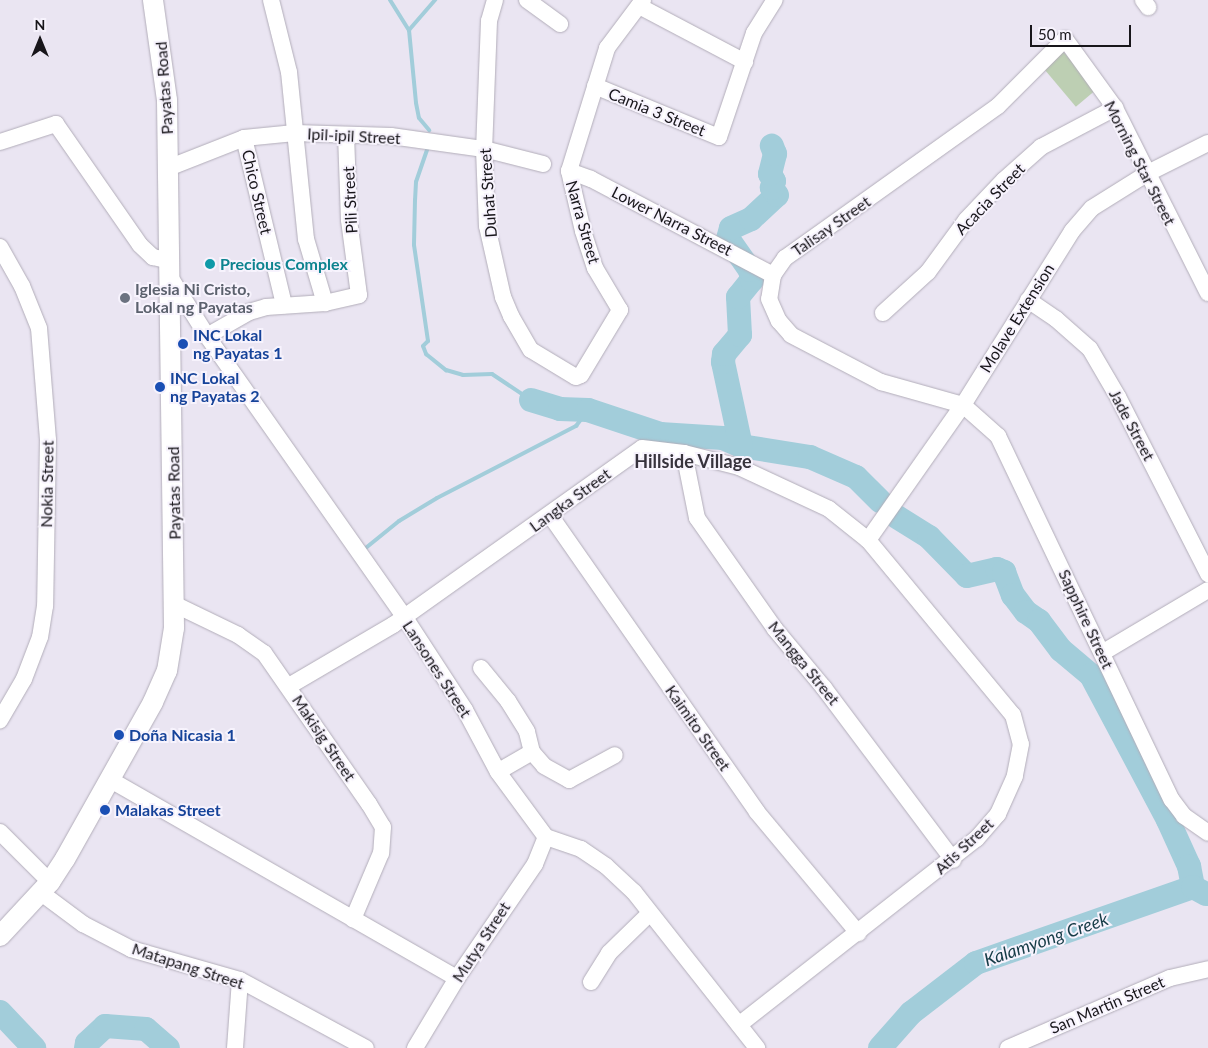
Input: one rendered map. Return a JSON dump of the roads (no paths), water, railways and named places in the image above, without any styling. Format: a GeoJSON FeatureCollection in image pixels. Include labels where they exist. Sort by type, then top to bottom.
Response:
{"type":"FeatureCollection","features":[{"type":"Feature","properties":{"kind":"main road","name":"Payatas Road"},"geometry":{"type":"LineString","coordinates":[[0,936],[45,887],[109,779],[166,671],[176,605],[167,100],[153,0]]}},
{"type":"Feature","properties":{"kind":"street"},"geometry":{"type":"LineString","coordinates":[[207,336],[249,312],[284,305],[325,303],[306,239],[288,72],[270,0]]}},
{"type":"Feature","properties":{"kind":"street","name":"Duhat Street"},"geometry":{"type":"LineString","coordinates":[[495,0],[489,21],[484,149],[487,226],[503,297],[511,316],[531,350],[571,375],[581,375]]}},
{"type":"Feature","properties":{"kind":"street"},"geometry":{"type":"LineString","coordinates":[[527,0],[560,24]]}},
{"type":"Feature","properties":{"kind":"street"},"geometry":{"type":"LineString","coordinates":[[568,171],[607,48],[641,3],[745,62],[754,33],[774,0]]}},
{"type":"Feature","properties":{"kind":"street","name":"Morning Star Street"},"geometry":{"type":"LineString","coordinates":[[1064,39],[1115,108],[1208,293]]}},
{"type":"Feature","properties":{"kind":"street","name":"Talisay Street"},"geometry":{"type":"LineString","coordinates":[[773,275],[785,258],[801,245],[896,182],[998,106],[1064,39]]}},
{"type":"Feature","properties":{"kind":"street","name":"Camia 3 Street"},"geometry":{"type":"LineString","coordinates":[[595,86],[719,137],[745,62]]}},
{"type":"Feature","properties":{"kind":"street","name":"Acacia Street"},"geometry":{"type":"LineString","coordinates":[[883,312],[928,272],[966,220],[1004,180],[1041,148],[1115,108]]}},
{"type":"Feature","properties":{"kind":"street"},"geometry":{"type":"LineString","coordinates":[[0,142],[56,124],[140,245],[170,269]]}},
{"type":"Feature","properties":{"kind":"street","name":"Ipil-ipil Street"},"geometry":{"type":"LineString","coordinates":[[168,168],[244,138],[295,133],[391,136],[484,149],[542,164]]}},
{"type":"Feature","properties":{"kind":"street","name":"Pili Street"},"geometry":{"type":"LineString","coordinates":[[325,303],[359,295],[349,220],[346,135]]}},
{"type":"Feature","properties":{"kind":"street","name":"Chico Street"},"geometry":{"type":"LineString","coordinates":[[244,138],[284,305]]}},
{"type":"Feature","properties":{"kind":"street","name":"Molave Extension"},"geometry":{"type":"LineString","coordinates":[[868,540],[963,405],[1072,230],[1092,208],[1148,173],[1208,143]]}},
{"type":"Feature","properties":{"kind":"street","name":"Lower Narra Street"},"geometry":{"type":"LineString","coordinates":[[568,171],[591,179],[773,275]]}},
{"type":"Feature","properties":{"kind":"street","name":"Narra Street"},"geometry":{"type":"LineString","coordinates":[[568,171],[582,231],[595,268],[620,310],[581,375]]}},
{"type":"Feature","properties":{"kind":"street","name":"Nokia Street"},"geometry":{"type":"LineString","coordinates":[[0,247],[6,271],[39,328],[43,359],[48,440],[45,606],[40,637],[24,679],[0,720]]}},
{"type":"Feature","properties":{"kind":"street","name":"Lansones Street"},"geometry":{"type":"LineString","coordinates":[[170,269],[207,336],[404,616],[464,710],[498,772],[546,837]]}},
{"type":"Feature","properties":{"kind":"street"},"geometry":{"type":"LineString","coordinates":[[773,275],[770,299],[780,321],[791,335],[881,382],[963,405]]}},
{"type":"Feature","properties":{"kind":"street","name":"Jade Street"},"geometry":{"type":"LineString","coordinates":[[1028,300],[1056,319],[1090,349],[1118,396],[1208,574]]}},
{"type":"Feature","properties":{"kind":"street","name":"Sapphire Street"},"geometry":{"type":"LineString","coordinates":[[963,405],[998,436],[1172,800],[1184,816],[1208,833]]}},
{"type":"Feature","properties":{"kind":"street","name":"Langka Street"},"geometry":{"type":"LineString","coordinates":[[289,686],[404,616],[550,515],[642,448],[684,453],[740,467],[811,498],[868,540]]}},
{"type":"Feature","properties":{"kind":"street","name":"Mangga Street"},"geometry":{"type":"LineString","coordinates":[[684,453],[697,518],[775,629],[824,688],[954,860]]}},
{"type":"Feature","properties":{"kind":"street","name":"Kaimito Street"},"geometry":{"type":"LineString","coordinates":[[550,515],[757,812],[858,933]]}},
{"type":"Feature","properties":{"kind":"street","name":"Atis Street"},"geometry":{"type":"LineString","coordinates":[[739,1025],[954,860],[998,814],[1015,776],[1021,744],[1012,715],[868,540]]}},
{"type":"Feature","properties":{"kind":"street"},"geometry":{"type":"LineString","coordinates":[[1102,653],[1208,590]]}},
{"type":"Feature","properties":{"kind":"street","name":"Makisig Street"},"geometry":{"type":"LineString","coordinates":[[176,605],[224,627],[258,648],[289,686],[382,828],[381,853],[353,919]]}},
{"type":"Feature","properties":{"kind":"street"},"geometry":{"type":"LineString","coordinates":[[481,668],[508,701],[527,732],[532,752],[544,766],[569,780],[615,755]]}},
{"type":"Feature","properties":{"kind":"street"},"geometry":{"type":"LineString","coordinates":[[498,772],[532,752]]}},
{"type":"Feature","properties":{"kind":"street"},"geometry":{"type":"LineString","coordinates":[[109,779],[457,978]]}},
{"type":"Feature","properties":{"kind":"street","name":"Matapang Street"},"geometry":{"type":"LineString","coordinates":[[0,832],[45,887],[84,924],[131,949],[240,980],[366,1048]]}},
{"type":"Feature","properties":{"kind":"street"},"geometry":{"type":"LineString","coordinates":[[546,837],[581,849],[606,866],[650,913],[757,1048]]}},
{"type":"Feature","properties":{"kind":"street","name":"Mutya Street"},"geometry":{"type":"LineString","coordinates":[[415,1048],[457,978],[535,864],[546,837]]}},
{"type":"Feature","properties":{"kind":"street"},"geometry":{"type":"LineString","coordinates":[[591,982],[609,953],[650,913]]}},
{"type":"Feature","properties":{"kind":"street","name":"San Martin Street"},"geometry":{"type":"LineString","coordinates":[[1008,1048],[1170,978],[1208,970]]}},
{"type":"Feature","properties":{"kind":"street"},"geometry":{"type":"LineString","coordinates":[[234,1048],[240,980]]}},
{"type":"Feature","properties":{"kind":"waterway"},"geometry":{"type":"LineString","coordinates":[[390,0],[409,30],[416,103],[419,118],[429,130]]}},
{"type":"Feature","properties":{"kind":"waterway"},"geometry":{"type":"LineString","coordinates":[[409,30],[435,0]]}},
{"type":"Feature","properties":{"kind":"waterway"},"geometry":{"type":"LineString","coordinates":[[741,446],[723,362],[724,354],[740,335],[738,297],[752,280],[750,270],[728,239],[731,228],[751,219],[777,195],[772,188],[774,181],[770,174],[775,154],[772,146]]}},
{"type":"Feature","properties":{"kind":"waterway"},"geometry":{"type":"LineString","coordinates":[[428,147],[416,182],[414,245],[428,341],[423,346],[426,354],[446,370],[463,375],[492,374],[531,400]]}},
{"type":"Feature","properties":{"kind":"waterway"},"geometry":{"type":"LineString","coordinates":[[531,400],[560,409],[588,410],[660,434],[723,438],[741,446],[810,457],[856,477],[880,501]]}},
{"type":"Feature","properties":{"kind":"waterway"},"geometry":{"type":"LineString","coordinates":[[362,551],[399,521],[437,498],[576,426],[588,410]]}},
{"type":"Feature","properties":{"kind":"waterway"},"geometry":{"type":"LineString","coordinates":[[897,517],[929,537],[967,576],[997,569],[1004,572],[1013,595],[1026,612],[1039,621],[1061,650],[1091,675],[1168,820],[1189,866],[1193,887]]}},
{"type":"Feature","properties":{"kind":"waterway","name":"Kalamyong Creek"},"geometry":{"type":"LineString","coordinates":[[880,1048],[911,1013],[976,963],[1193,887],[1206,894]]}},
{"type":"Feature","properties":{"kind":"waterway","name":"Kalamyong Creek"},"geometry":{"type":"LineString","coordinates":[[0,1012],[34,1048]]}},
{"type":"Feature","properties":{"kind":"waterway","name":"Kalamyong Creek"},"geometry":{"type":"LineString","coordinates":[[86,1048],[87,1043],[105,1026],[146,1029],[168,1048]]}},
{"type":"Feature","properties":{"kind":"place","name":"Precious Complex"},"geometry":{"type":"Point","coordinates":[210,264]}},
{"type":"Feature","properties":{"kind":"place","name":"Iglesia Ni Cristo, Lokal ng Payatas"},"geometry":{"type":"Point","coordinates":[125,298]}},
{"type":"Feature","properties":{"kind":"place","name":"INC Lokal ng Payatas 1"},"geometry":{"type":"Point","coordinates":[183,344]}},
{"type":"Feature","properties":{"kind":"place","name":"INC Lokal ng Payatas 2"},"geometry":{"type":"Point","coordinates":[160,387]}},
{"type":"Feature","properties":{"kind":"place","name":"Doña Nicasia 1"},"geometry":{"type":"Point","coordinates":[119,735]}},
{"type":"Feature","properties":{"kind":"place","name":"Malakas Street"},"geometry":{"type":"Point","coordinates":[105,810]}},
{"type":"Feature","properties":{"kind":"district","name":"Hillside Village"},"geometry":{"type":"Point","coordinates":[693,461]}}]}
